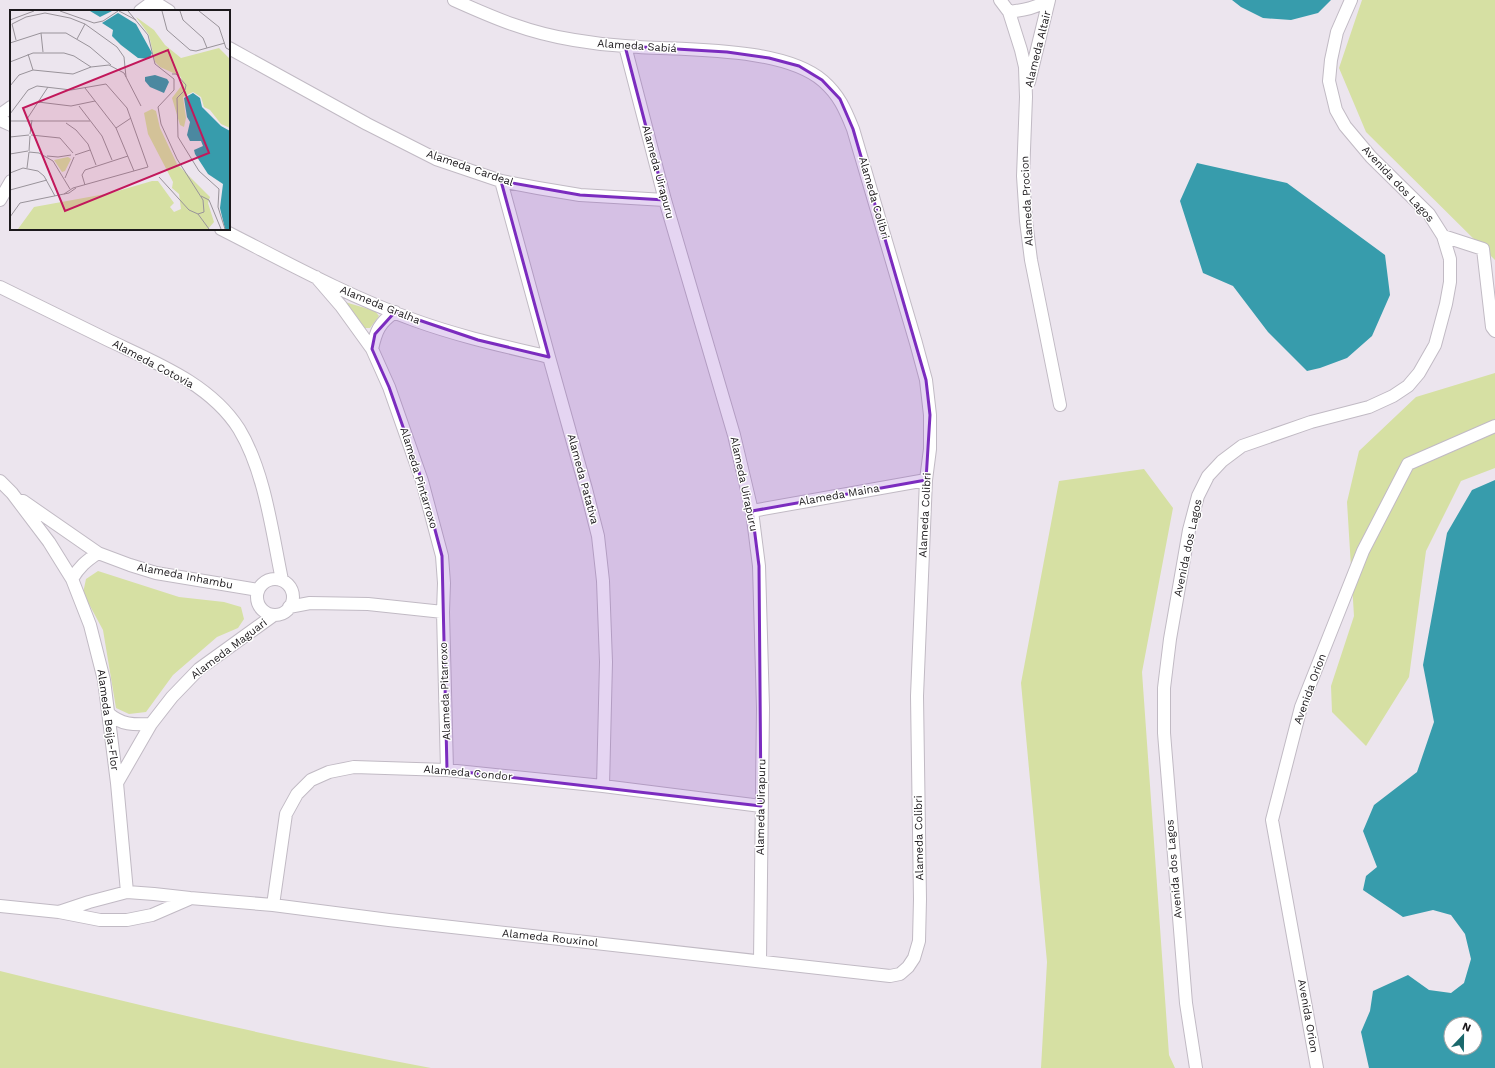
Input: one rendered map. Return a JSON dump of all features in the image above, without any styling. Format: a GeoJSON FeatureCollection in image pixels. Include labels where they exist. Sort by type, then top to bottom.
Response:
{"type":"FeatureCollection","features":[{"type":"Feature","properties":{"kind":"street","name":"Alameda Sabiá"},"geometry":{"type":"LineString","coordinates":[[454,0],[492,17],[534,32],[575,40],[625,46],[726,52],[769,58],[799,66],[822,80]]}},
{"type":"Feature","properties":{"kind":"street","name":"Alameda Procion"},"geometry":{"type":"LineString","coordinates":[[1000,0],[1009,12],[1025,67],[1026,97],[1023,176],[1026,221],[1031,260],[1060,405]]}},
{"type":"Feature","properties":{"kind":"street"},"geometry":{"type":"LineString","coordinates":[[1009,12],[1039,6],[1049,0]]}},
{"type":"Feature","properties":{"kind":"street","name":"Alameda Altair"},"geometry":{"type":"LineString","coordinates":[[1026,97],[1049,0]]}},
{"type":"Feature","properties":{"kind":"street","name":"Avenida dos Lagos"},"geometry":{"type":"LineString","coordinates":[[1196,1068],[1186,1003],[1164,733],[1164,688],[1170,639],[1189,530],[1198,496],[1208,476],[1222,461],[1242,446],[1311,422],[1369,407],[1393,396],[1408,386],[1419,373],[1435,345],[1446,304],[1450,282],[1450,259],[1443,236],[1429,214],[1371,156],[1345,126],[1336,110],[1329,81],[1331,60],[1337,32],[1351,0]]}},
{"type":"Feature","properties":{"kind":"street"},"geometry":{"type":"LineString","coordinates":[[141,10],[154,1],[168,10]]}},
{"type":"Feature","properties":{"kind":"street","name":"Alameda Uirapuru"},"geometry":{"type":"LineString","coordinates":[[625,46],[665,200],[734,435],[752,510],[759,566],[762,708],[760,961]]}},
{"type":"Feature","properties":{"kind":"street","name":"Alameda Cardeal"},"geometry":{"type":"LineString","coordinates":[[230,49],[366,124],[436,158],[501,181],[580,195],[665,200]]}},
{"type":"Feature","properties":{"kind":"street","name":"Alameda Colibri"},"geometry":{"type":"LineString","coordinates":[[822,80],[840,99],[853,129],[926,380],[930,415],[930,449],[926,480],[917,696],[920,898],[919,941],[914,958],[908,967]]}},
{"type":"Feature","properties":{"kind":"street"},"geometry":{"type":"LineString","coordinates":[[0,115],[10,108]]}},
{"type":"Feature","properties":{"kind":"street"},"geometry":{"type":"LineString","coordinates":[[0,120],[10,125]]}},
{"type":"Feature","properties":{"kind":"street","name":"Alameda Patativa"},"geometry":{"type":"LineString","coordinates":[[501,181],[598,536],[603,580],[606,662],[602,786]]}},
{"type":"Feature","properties":{"kind":"street"},"geometry":{"type":"LineString","coordinates":[[0,200],[10,183]]}},
{"type":"Feature","properties":{"kind":"street","name":"Alameda Gralha"},"geometry":{"type":"LineString","coordinates":[[223,230],[341,290],[395,312],[478,340],[549,357]]}},
{"type":"Feature","properties":{"kind":"street"},"geometry":{"type":"LineString","coordinates":[[1443,236],[1483,249],[1492,326],[1495,331]]}},
{"type":"Feature","properties":{"kind":"street","name":"Alameda Pintarroxo"},"geometry":{"type":"LineString","coordinates":[[316,277],[341,306],[372,349],[389,387],[422,481],[442,556],[444,583],[443,612]]}},
{"type":"Feature","properties":{"kind":"street","name":"Alameda Cotovia"},"geometry":{"type":"LineString","coordinates":[[0,287],[162,366],[199,388],[216,401],[240,431],[253,460],[267,503],[282,580]]}},
{"type":"Feature","properties":{"kind":"street"},"geometry":{"type":"LineString","coordinates":[[372,349],[375,334],[379,327],[385,319],[395,312]]}},
{"type":"Feature","properties":{"kind":"street","name":"Avenida Orion"},"geometry":{"type":"LineString","coordinates":[[1317,1068],[1272,820],[1300,707],[1364,551],[1408,464],[1495,426]]}},
{"type":"Feature","properties":{"kind":"street","name":"Alameda Maina"},"geometry":{"type":"LineString","coordinates":[[752,510],[926,480]]}},
{"type":"Feature","properties":{"kind":"street","name":"Alameda Beija-Flor"},"geometry":{"type":"LineString","coordinates":[[0,481],[12,493],[49,542],[72,579],[90,625],[104,680],[117,783],[127,892]]}},
{"type":"Feature","properties":{"kind":"street","name":"Alameda Inhambu"},"geometry":{"type":"LineString","coordinates":[[12,493],[51,522],[98,553],[130,565],[156,572],[258,590]]}},
{"type":"Feature","properties":{"kind":"street"},"geometry":{"type":"LineString","coordinates":[[72,579],[78,568],[98,553]]}},
{"type":"Feature","properties":{"kind":"street"},"geometry":{"type":"LineString","coordinates":[[290,607],[292,602],[292,592],[282,580],[276,579],[265,581],[258,590],[257,595],[260,606],[264,611],[274,615],[280,614],[290,607],[310,603],[368,604],[443,612]]}},
{"type":"Feature","properties":{"kind":"street","name":"Alameda Pitarroxo"},"geometry":{"type":"LineString","coordinates":[[443,612],[447,770]]}},
{"type":"Feature","properties":{"kind":"street","name":"Alameda Maguari"},"geometry":{"type":"LineString","coordinates":[[117,783],[151,724],[172,697],[199,669],[274,615]]}},
{"type":"Feature","properties":{"kind":"street"},"geometry":{"type":"LineString","coordinates":[[108,713],[115,719],[127,723],[135,725],[151,724]]}},
{"type":"Feature","properties":{"kind":"street","name":"Alameda Condor"},"geometry":{"type":"LineString","coordinates":[[273,905],[286,814],[297,794],[311,780],[329,772],[354,767],[447,770],[602,786],[761,806]]}},
{"type":"Feature","properties":{"kind":"street","name":"Alameda Rouxinol"},"geometry":{"type":"LineString","coordinates":[[59,912],[127,892],[273,905],[397,921],[890,976],[900,974],[908,967]]}},
{"type":"Feature","properties":{"kind":"street","name":"Alameda Rouxinol"},"geometry":{"type":"LineString","coordinates":[[0,906],[59,912],[100,920],[127,920],[152,915],[190,898]]}},
{"type":"Feature","properties":{"kind":"highlighted area"},"geometry":{"type":"Polygon","coordinates":[[[625,46],[727,52],[769,58],[799,66],[822,80],[840,99],[853,129],[926,380],[930,415],[926,480],[752,511],[759,566],[761,806],[447,770],[442,556],[422,481],[389,387],[372,349],[375,334],[395,312],[478,340],[549,357],[501,181],[580,195],[665,200],[625,46]]]}},
{"type":"Feature","properties":{"kind":"green space"},"geometry":{"type":"Polygon","coordinates":[[[1362,0],[1495,0],[1495,260],[1366,132],[1339,68],[1362,0]]]}},
{"type":"Feature","properties":{"kind":"green space"},"geometry":{"type":"Polygon","coordinates":[[[345,302],[375,311],[379,316],[370,328],[365,328],[345,302]]]}},
{"type":"Feature","properties":{"kind":"green space"},"geometry":{"type":"Polygon","coordinates":[[[1495,373],[1495,468],[1461,481],[1426,551],[1409,677],[1366,746],[1332,712],[1331,686],[1354,616],[1347,502],[1359,451],[1416,397],[1495,373]]]}},
{"type":"Feature","properties":{"kind":"green space"},"geometry":{"type":"Polygon","coordinates":[[[1144,469],[1173,508],[1142,672],[1169,1055],[1175,1068],[1041,1068],[1047,962],[1021,683],[1059,481],[1144,469]]]}},
{"type":"Feature","properties":{"kind":"green space"},"geometry":{"type":"Polygon","coordinates":[[[98,571],[179,597],[224,602],[241,607],[244,619],[238,628],[217,637],[173,675],[146,712],[129,714],[116,708],[103,630],[83,593],[86,579],[98,571]]]}},
{"type":"Feature","properties":{"kind":"green space"},"geometry":{"type":"Polygon","coordinates":[[[0,971],[269,1035],[431,1068],[0,1068],[0,971]]]}},
{"type":"Feature","properties":{"kind":"water"},"geometry":{"type":"Polygon","coordinates":[[[1232,0],[1331,0],[1318,13],[1291,20],[1263,18],[1241,7],[1232,0]]]}},
{"type":"Feature","properties":{"kind":"water"},"geometry":{"type":"Polygon","coordinates":[[[1197,163],[1287,183],[1385,255],[1390,295],[1372,336],[1347,358],[1307,371],[1268,332],[1233,286],[1203,273],[1180,201],[1197,163]]]}},
{"type":"Feature","properties":{"kind":"water"},"geometry":{"type":"Polygon","coordinates":[[[1495,480],[1495,1068],[1369,1068],[1361,1032],[1370,1011],[1373,991],[1408,975],[1429,990],[1451,993],[1464,983],[1471,959],[1465,934],[1451,915],[1433,910],[1403,917],[1363,890],[1366,876],[1377,867],[1363,831],[1374,805],[1417,772],[1434,722],[1423,665],[1447,533],[1472,490],[1495,480]]]}}]}
